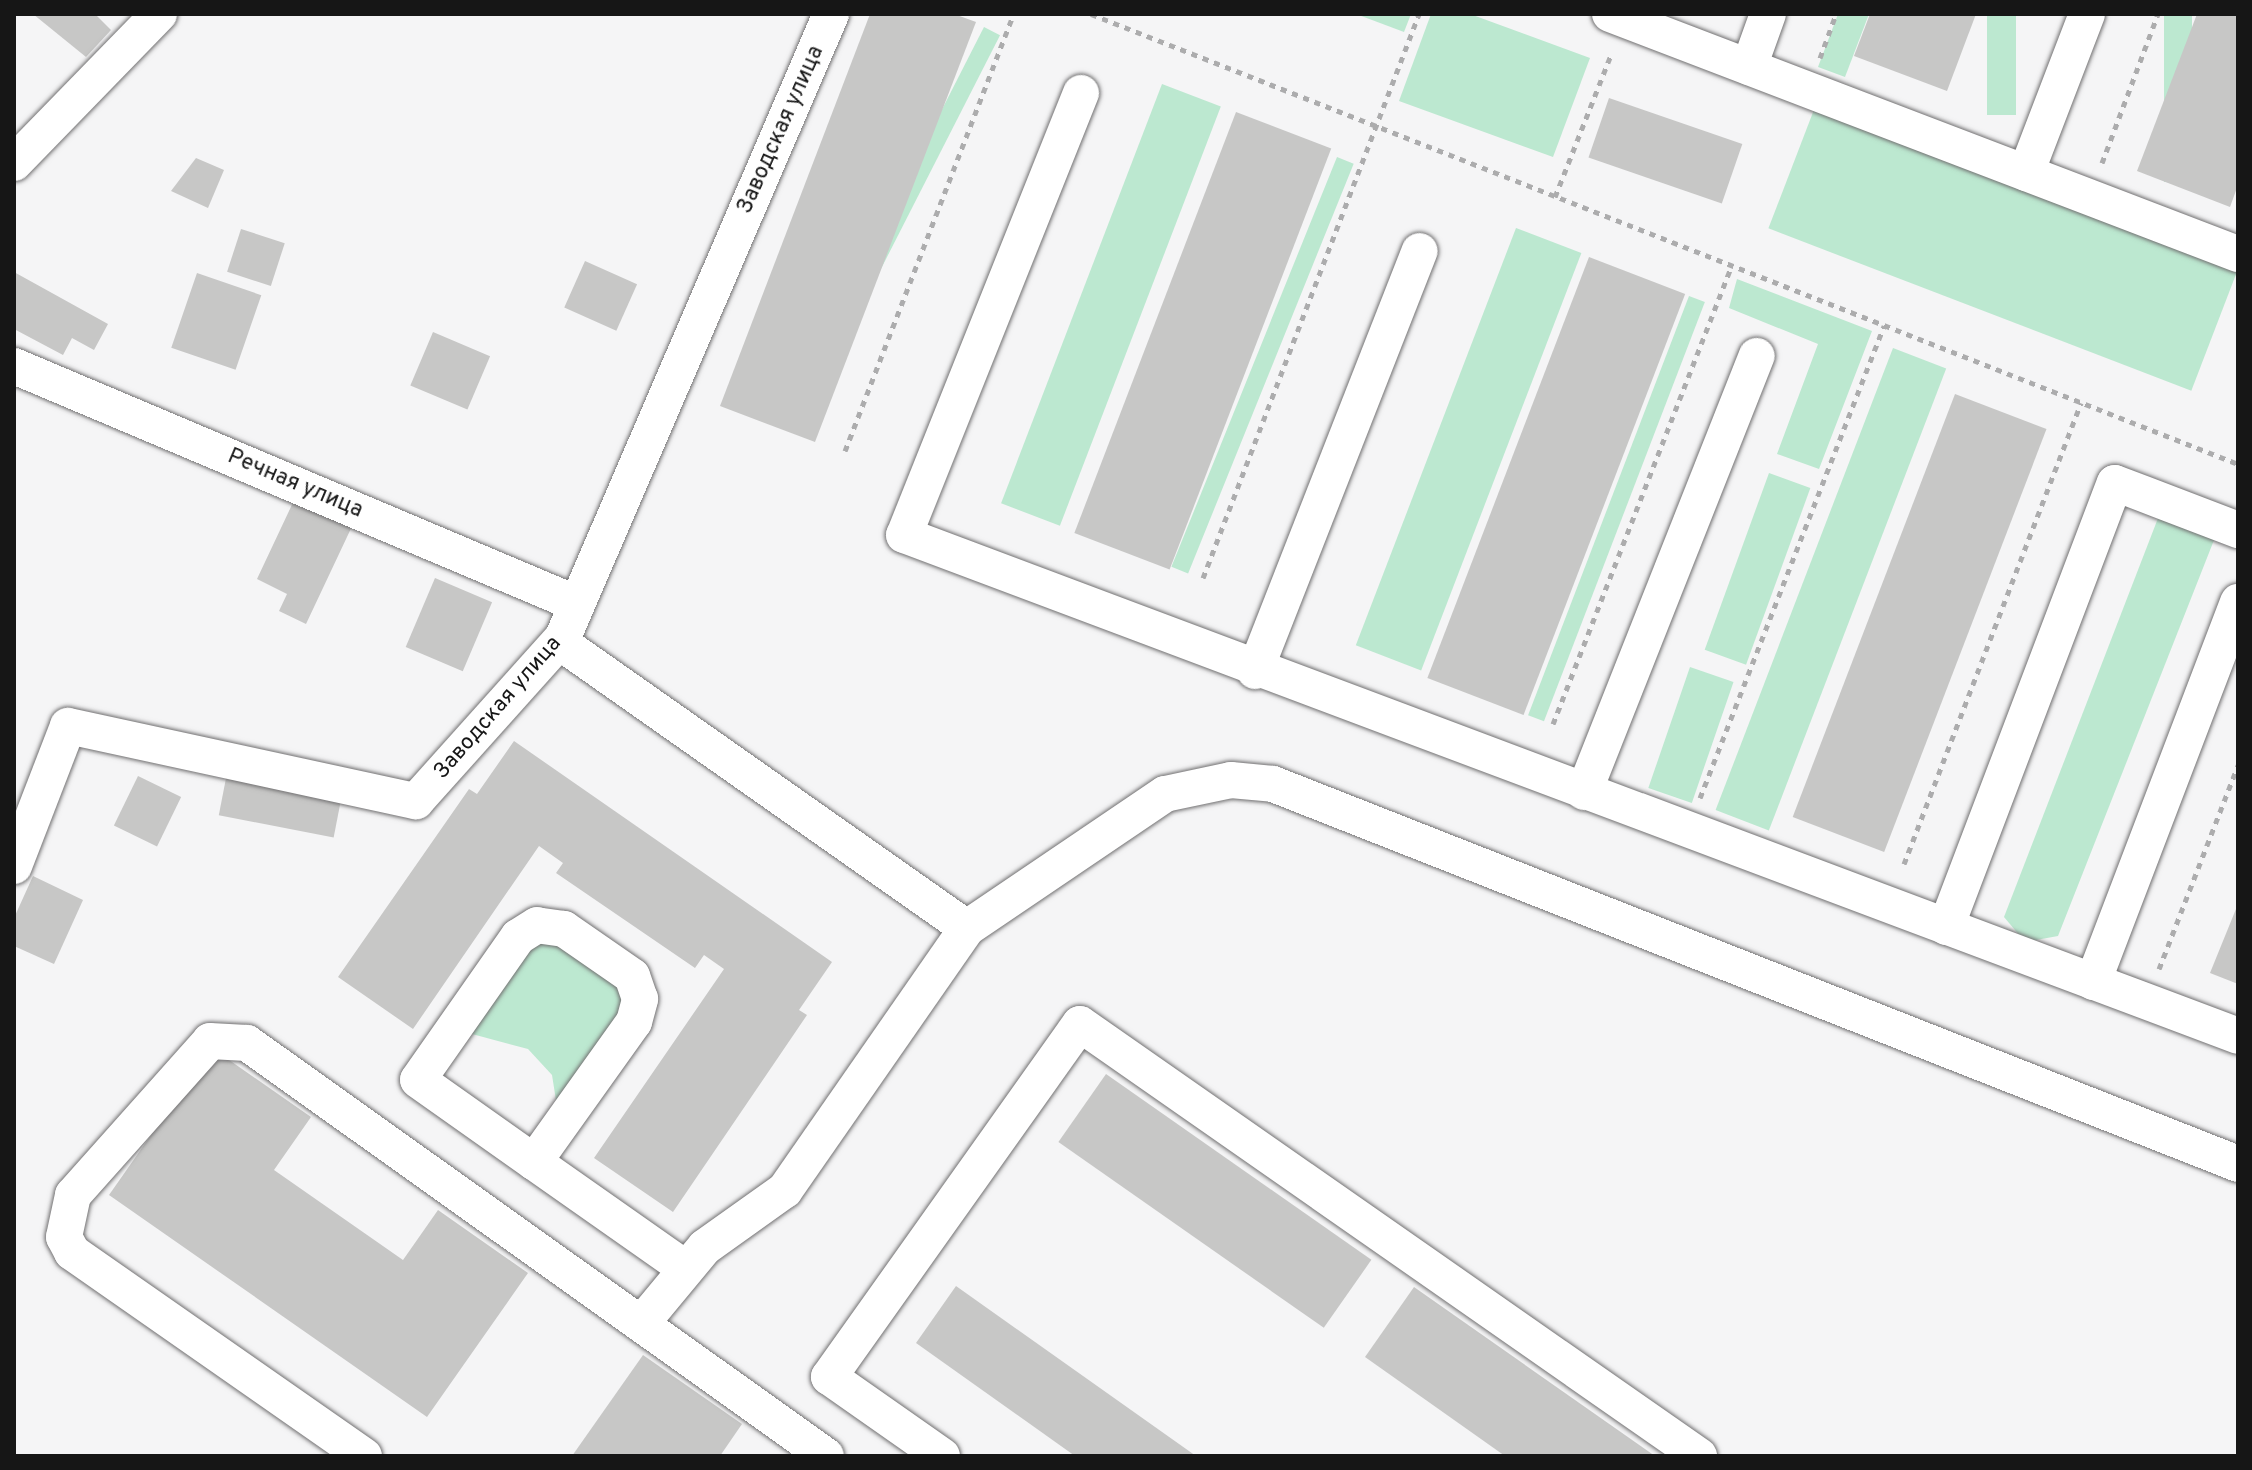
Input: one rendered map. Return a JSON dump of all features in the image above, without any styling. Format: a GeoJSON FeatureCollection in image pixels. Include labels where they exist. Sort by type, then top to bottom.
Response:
{"type":"FeatureCollection","features":[{"type":"Feature","properties":{"kind":"street"},"geometry":{"type":"LineString","coordinates":[[14,163],[159,14]]}},
{"type":"Feature","properties":{"kind":"street","name":"Заводская улица"},"geometry":{"type":"LineString","coordinates":[[14,866],[68,726],[416,801],[563,637],[575,603],[831,14]]}},
{"type":"Feature","properties":{"kind":"street"},"geometry":{"type":"LineString","coordinates":[[1610,14],[2238,254]]}},
{"type":"Feature","properties":{"kind":"street"},"geometry":{"type":"LineString","coordinates":[[1749,67],[1768,14]]}},
{"type":"Feature","properties":{"kind":"street"},"geometry":{"type":"LineString","coordinates":[[2026,173],[2087,14]]}},
{"type":"Feature","properties":{"kind":"street"},"geometry":{"type":"LineString","coordinates":[[1081,93],[904,535],[1255,671],[2238,1036]]}},
{"type":"Feature","properties":{"kind":"street"},"geometry":{"type":"LineString","coordinates":[[1255,671],[1420,251]]}},
{"type":"Feature","properties":{"kind":"street"},"geometry":{"type":"LineString","coordinates":[[1584,792],[1757,356]]}},
{"type":"Feature","properties":{"kind":"street","name":"Речная улица"},"geometry":{"type":"LineString","coordinates":[[14,366],[575,603]]}},
{"type":"Feature","properties":{"kind":"street"},"geometry":{"type":"LineString","coordinates":[[1946,927],[2115,483],[2238,530]]}},
{"type":"Feature","properties":{"kind":"street"},"geometry":{"type":"LineString","coordinates":[[2093,982],[2238,602]]}},
{"type":"Feature","properties":{"kind":"street"},"geometry":{"type":"LineString","coordinates":[[574,652],[967,928]]}},
{"type":"Feature","properties":{"kind":"street"},"geometry":{"type":"LineString","coordinates":[[641,1324],[685,1268],[785,1190],[967,928],[1165,794],[1231,780],[1273,784],[2238,1164]]}},
{"type":"Feature","properties":{"kind":"street"},"geometry":{"type":"LineString","coordinates":[[534,1162],[634,1022],[640,999],[632,976],[564,929],[537,925],[518,937],[418,1080],[534,1162],[685,1268]]}},
{"type":"Feature","properties":{"kind":"street"},"geometry":{"type":"LineString","coordinates":[[942,1456],[829,1377],[1080,1024],[1699,1456]]}},
{"type":"Feature","properties":{"kind":"street"},"geometry":{"type":"LineString","coordinates":[[364,1456],[72,1252],[64,1237],[73,1195],[210,1041],[247,1043],[826,1456]]}},
{"type":"Feature","properties":{"kind":"path"},"geometry":{"type":"LineString","coordinates":[[845,451],[1014,14]]}},
{"type":"Feature","properties":{"kind":"path"},"geometry":{"type":"LineString","coordinates":[[1091,14],[1108,17],[1555,197],[2238,464]]}},
{"type":"Feature","properties":{"kind":"path"},"geometry":{"type":"LineString","coordinates":[[1203,578],[1419,14]]}},
{"type":"Feature","properties":{"kind":"path"},"geometry":{"type":"LineString","coordinates":[[1815,71],[1836,14]]}},
{"type":"Feature","properties":{"kind":"path"},"geometry":{"type":"LineString","coordinates":[[2095,180],[2158,14]]}},
{"type":"Feature","properties":{"kind":"path"},"geometry":{"type":"LineString","coordinates":[[1555,197],[1611,55]]}},
{"type":"Feature","properties":{"kind":"path"},"geometry":{"type":"LineString","coordinates":[[1553,724],[1732,266]]}},
{"type":"Feature","properties":{"kind":"path"},"geometry":{"type":"LineString","coordinates":[[1697,807],[1884,326]]}},
{"type":"Feature","properties":{"kind":"path"},"geometry":{"type":"LineString","coordinates":[[1904,864],[2081,403]]}},
{"type":"Feature","properties":{"kind":"path"},"geometry":{"type":"LineString","coordinates":[[2158,971],[2238,765]]}},
{"type":"Feature","properties":{"kind":"green space"},"geometry":{"type":"Polygon","coordinates":[[[1356,14],[1411,14],[1404,32],[1356,14]]]}},
{"type":"Feature","properties":{"kind":"green space"},"geometry":{"type":"Polygon","coordinates":[[[1431,14],[1470,14],[1590,58],[1553,157],[1399,101],[1431,14]]]}},
{"type":"Feature","properties":{"kind":"green space"},"geometry":{"type":"Polygon","coordinates":[[[1838,14],[1869,14],[1845,77],[1818,67],[1838,14]]]}},
{"type":"Feature","properties":{"kind":"green space"},"geometry":{"type":"Polygon","coordinates":[[[1987,14],[2016,14],[2016,115],[1987,115],[1987,14]]]}},
{"type":"Feature","properties":{"kind":"green space"},"geometry":{"type":"Polygon","coordinates":[[[2164,14],[2192,14],[2192,182],[2164,182],[2164,14]]]}},
{"type":"Feature","properties":{"kind":"green space"},"geometry":{"type":"Polygon","coordinates":[[[984,27],[1000,35],[797,434],[781,426],[984,27]]]}},
{"type":"Feature","properties":{"kind":"green space"},"geometry":{"type":"Polygon","coordinates":[[[1162,84],[1221,107],[1060,526],[1001,503],[1162,84]]]}},
{"type":"Feature","properties":{"kind":"green space"},"geometry":{"type":"Polygon","coordinates":[[[1815,107],[2238,269],[2191,391],[1768,228],[1815,107]]]}},
{"type":"Feature","properties":{"kind":"green space"},"geometry":{"type":"Polygon","coordinates":[[[1337,157],[1354,164],[1188,574],[1171,567],[1337,157]]]}},
{"type":"Feature","properties":{"kind":"green space"},"geometry":{"type":"Polygon","coordinates":[[[1516,228],[1581,253],[1421,670],[1356,645],[1516,228]]]}},
{"type":"Feature","properties":{"kind":"green space"},"geometry":{"type":"Polygon","coordinates":[[[1737,279],[1872,331],[1819,469],[1777,454],[1818,344],[1729,308],[1737,279]]]}},
{"type":"Feature","properties":{"kind":"green space"},"geometry":{"type":"Polygon","coordinates":[[[1689,296],[1705,302],[1544,721],[1528,715],[1689,296]]]}},
{"type":"Feature","properties":{"kind":"green space"},"geometry":{"type":"Polygon","coordinates":[[[1893,348],[1946,368],[1769,831],[1716,810],[1893,348]]]}},
{"type":"Feature","properties":{"kind":"green space"},"geometry":{"type":"Polygon","coordinates":[[[1769,473],[1810,488],[1746,665],[1705,650],[1769,473]]]}},
{"type":"Feature","properties":{"kind":"green space"},"geometry":{"type":"Polygon","coordinates":[[[2160,513],[2216,535],[2058,936],[2025,942],[2004,917],[2160,513]]]}},
{"type":"Feature","properties":{"kind":"green space"},"geometry":{"type":"Polygon","coordinates":[[[1690,667],[1733,682],[1692,803],[1648,788],[1690,667]]]}},
{"type":"Feature","properties":{"kind":"green space"},"geometry":{"type":"Polygon","coordinates":[[[553,935],[630,997],[558,1113],[552,1075],[528,1049],[472,1034],[525,945],[553,935]]]}},
{"type":"Feature","properties":{"kind":"building"},"geometry":{"type":"Polygon","coordinates":[[[33,14],[95,14],[111,30],[86,57],[33,14]]]}},
{"type":"Feature","properties":{"kind":"building"},"geometry":{"type":"Polygon","coordinates":[[[870,14],[954,14],[976,22],[815,442],[720,406],[870,14]]]}},
{"type":"Feature","properties":{"kind":"building"},"geometry":{"type":"Polygon","coordinates":[[[1870,14],[1976,14],[1947,91],[1854,56],[1870,14]]]}},
{"type":"Feature","properties":{"kind":"building"},"geometry":{"type":"Polygon","coordinates":[[[2197,14],[2238,14],[2238,185],[2230,207],[2137,171],[2197,14]]]}},
{"type":"Feature","properties":{"kind":"building"},"geometry":{"type":"Polygon","coordinates":[[[1609,98],[1742,144],[1722,203],[1588,158],[1609,98]]]}},
{"type":"Feature","properties":{"kind":"building"},"geometry":{"type":"Polygon","coordinates":[[[1236,112],[1331,149],[1170,570],[1074,533],[1236,112]]]}},
{"type":"Feature","properties":{"kind":"building"},"geometry":{"type":"Polygon","coordinates":[[[196,158],[224,170],[208,208],[171,191],[196,158]]]}},
{"type":"Feature","properties":{"kind":"building"},"geometry":{"type":"Polygon","coordinates":[[[241,229],[285,243],[271,286],[227,272],[241,229]]]}},
{"type":"Feature","properties":{"kind":"building"},"geometry":{"type":"Polygon","coordinates":[[[1589,257],[1685,294],[1524,715],[1427,678],[1589,257]]]}},
{"type":"Feature","properties":{"kind":"building"},"geometry":{"type":"Polygon","coordinates":[[[585,261],[637,284],[616,331],[564,308],[585,261]]]}},
{"type":"Feature","properties":{"kind":"building"},"geometry":{"type":"Polygon","coordinates":[[[14,272],[108,324],[94,350],[72,338],[63,355],[14,329],[14,272]]]}},
{"type":"Feature","properties":{"kind":"building"},"geometry":{"type":"Polygon","coordinates":[[[197,273],[261,295],[236,370],[171,348],[197,273]]]}},
{"type":"Feature","properties":{"kind":"building"},"geometry":{"type":"Polygon","coordinates":[[[433,332],[490,356],[467,410],[410,385],[433,332]]]}},
{"type":"Feature","properties":{"kind":"building"},"geometry":{"type":"Polygon","coordinates":[[[1955,394],[2046,429],[1884,852],[1793,817],[1955,394]]]}},
{"type":"Feature","properties":{"kind":"building"},"geometry":{"type":"Polygon","coordinates":[[[297,494],[355,520],[306,624],[279,611],[287,594],[257,579],[297,494]]]}},
{"type":"Feature","properties":{"kind":"building"},"geometry":{"type":"Polygon","coordinates":[[[435,578],[492,602],[463,671],[406,647],[435,578]]]}},
{"type":"Feature","properties":{"kind":"building"},"geometry":{"type":"Polygon","coordinates":[[[514,741],[832,962],[799,1010],[807,1015],[673,1212],[594,1158],[724,969],[704,955],[695,968],[556,873],[563,863],[539,846],[413,1029],[338,977],[469,789],[477,794],[514,741]]]}},
{"type":"Feature","properties":{"kind":"building"},"geometry":{"type":"Polygon","coordinates":[[[227,773],[342,795],[334,838],[219,815],[227,773]]]}},
{"type":"Feature","properties":{"kind":"building"},"geometry":{"type":"Polygon","coordinates":[[[138,776],[181,797],[157,846],[114,825],[138,776]]]}},
{"type":"Feature","properties":{"kind":"building"},"geometry":{"type":"Polygon","coordinates":[[[33,876],[83,900],[54,964],[14,946],[14,918],[33,876]]]}},
{"type":"Feature","properties":{"kind":"building"},"geometry":{"type":"Polygon","coordinates":[[[2238,904],[2238,984],[2210,973],[2238,904]]]}},
{"type":"Feature","properties":{"kind":"building"},"geometry":{"type":"Polygon","coordinates":[[[212,1048],[311,1117],[274,1170],[403,1260],[438,1210],[528,1273],[427,1417],[109,1195],[212,1048]]]}},
{"type":"Feature","properties":{"kind":"building"},"geometry":{"type":"Polygon","coordinates":[[[1106,1074],[1371,1260],[1324,1328],[1058,1142],[1106,1074]]]}},
{"type":"Feature","properties":{"kind":"building"},"geometry":{"type":"Polygon","coordinates":[[[956,1286],[1196,1456],[1075,1456],[916,1343],[956,1286]]]}},
{"type":"Feature","properties":{"kind":"building"},"geometry":{"type":"Polygon","coordinates":[[[1414,1287],[1655,1456],[1505,1456],[1365,1357],[1414,1287]]]}},
{"type":"Feature","properties":{"kind":"building"},"geometry":{"type":"Polygon","coordinates":[[[643,1355],[742,1424],[720,1456],[572,1456],[643,1355]]]}}]}
